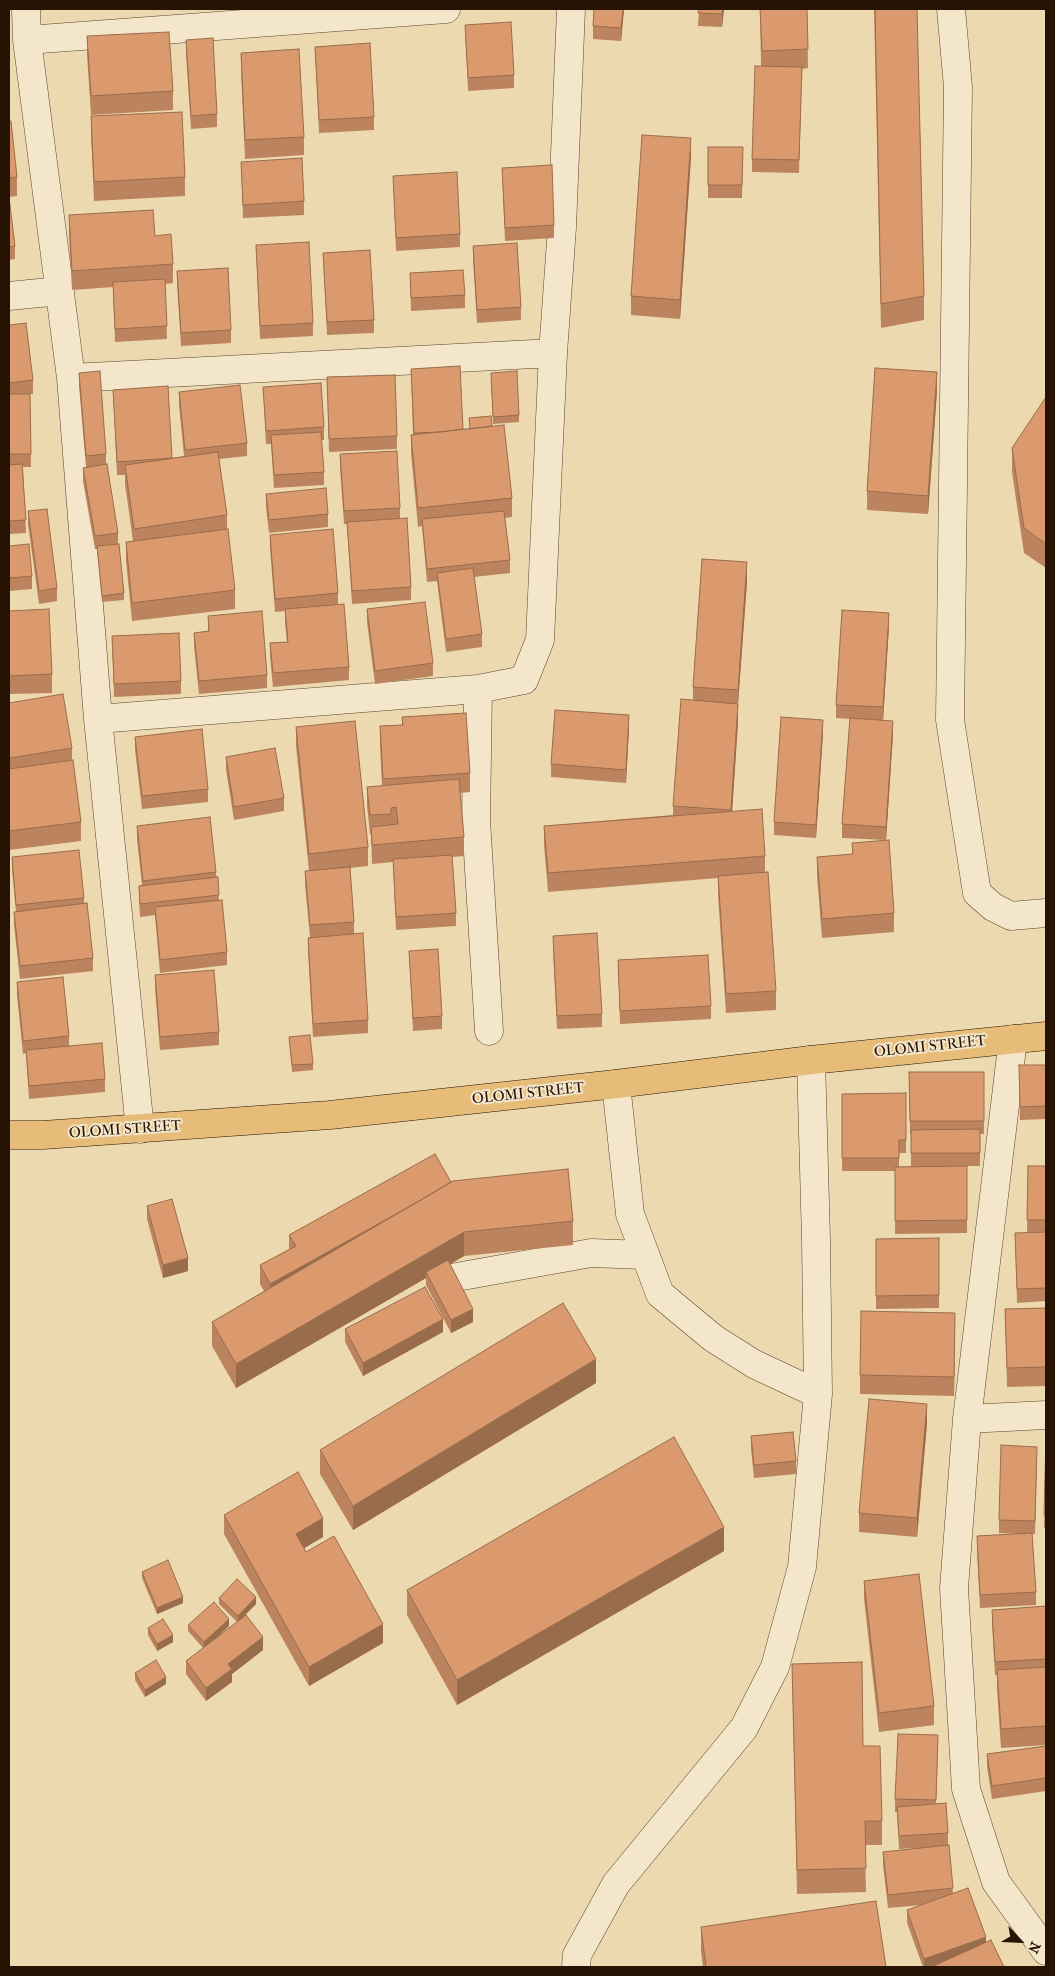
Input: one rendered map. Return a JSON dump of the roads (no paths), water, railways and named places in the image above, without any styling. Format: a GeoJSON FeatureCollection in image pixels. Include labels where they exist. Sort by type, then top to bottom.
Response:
{"type":"FeatureCollection","features":[{"type":"Feature","properties":{"kind":"main road","name":"OLOMI STREET"},"geometry":{"type":"LineString","coordinates":[[9,1135],[43,1135],[140,1129],[330,1115],[616,1084],[811,1060],[1046,1036]]}},
{"type":"Feature","properties":{"kind":"street"},"geometry":{"type":"LineString","coordinates":[[26,9],[27,40],[71,378],[98,719],[140,1129]]}},
{"type":"Feature","properties":{"kind":"street"},"geometry":{"type":"LineString","coordinates":[[27,40],[446,9]]}},
{"type":"Feature","properties":{"kind":"street"},"geometry":{"type":"LineString","coordinates":[[98,719],[478,689],[524,680],[540,640],[553,353],[562,227],[571,9]]}},
{"type":"Feature","properties":{"kind":"street"},"geometry":{"type":"LineString","coordinates":[[951,9],[958,88],[950,720],[977,893],[993,907],[1011,916],[1046,913]]}},
{"type":"Feature","properties":{"kind":"street"},"geometry":{"type":"LineString","coordinates":[[9,296],[60,291]]}},
{"type":"Feature","properties":{"kind":"street"},"geometry":{"type":"LineString","coordinates":[[71,378],[553,353]]}},
{"type":"Feature","properties":{"kind":"street"},"geometry":{"type":"LineString","coordinates":[[478,689],[476,820],[489,1031]]}},
{"type":"Feature","properties":{"kind":"street"},"geometry":{"type":"LineString","coordinates":[[1013,1038],[967,1419],[954,1588],[966,1789],[996,1882],[1046,1952]]}},
{"type":"Feature","properties":{"kind":"street"},"geometry":{"type":"LineString","coordinates":[[576,1967],[577,1955],[616,1884],[744,1728],[775,1668],[802,1567],[818,1394],[811,1060]]}},
{"type":"Feature","properties":{"kind":"street"},"geometry":{"type":"LineString","coordinates":[[616,1084],[630,1214],[660,1294],[713,1338],[754,1364],[818,1394]]}},
{"type":"Feature","properties":{"kind":"street"},"geometry":{"type":"LineString","coordinates":[[451,1278],[591,1253],[645,1255]]}},
{"type":"Feature","properties":{"kind":"street"},"geometry":{"type":"LineString","coordinates":[[967,1419],[1046,1415]]}}]}
